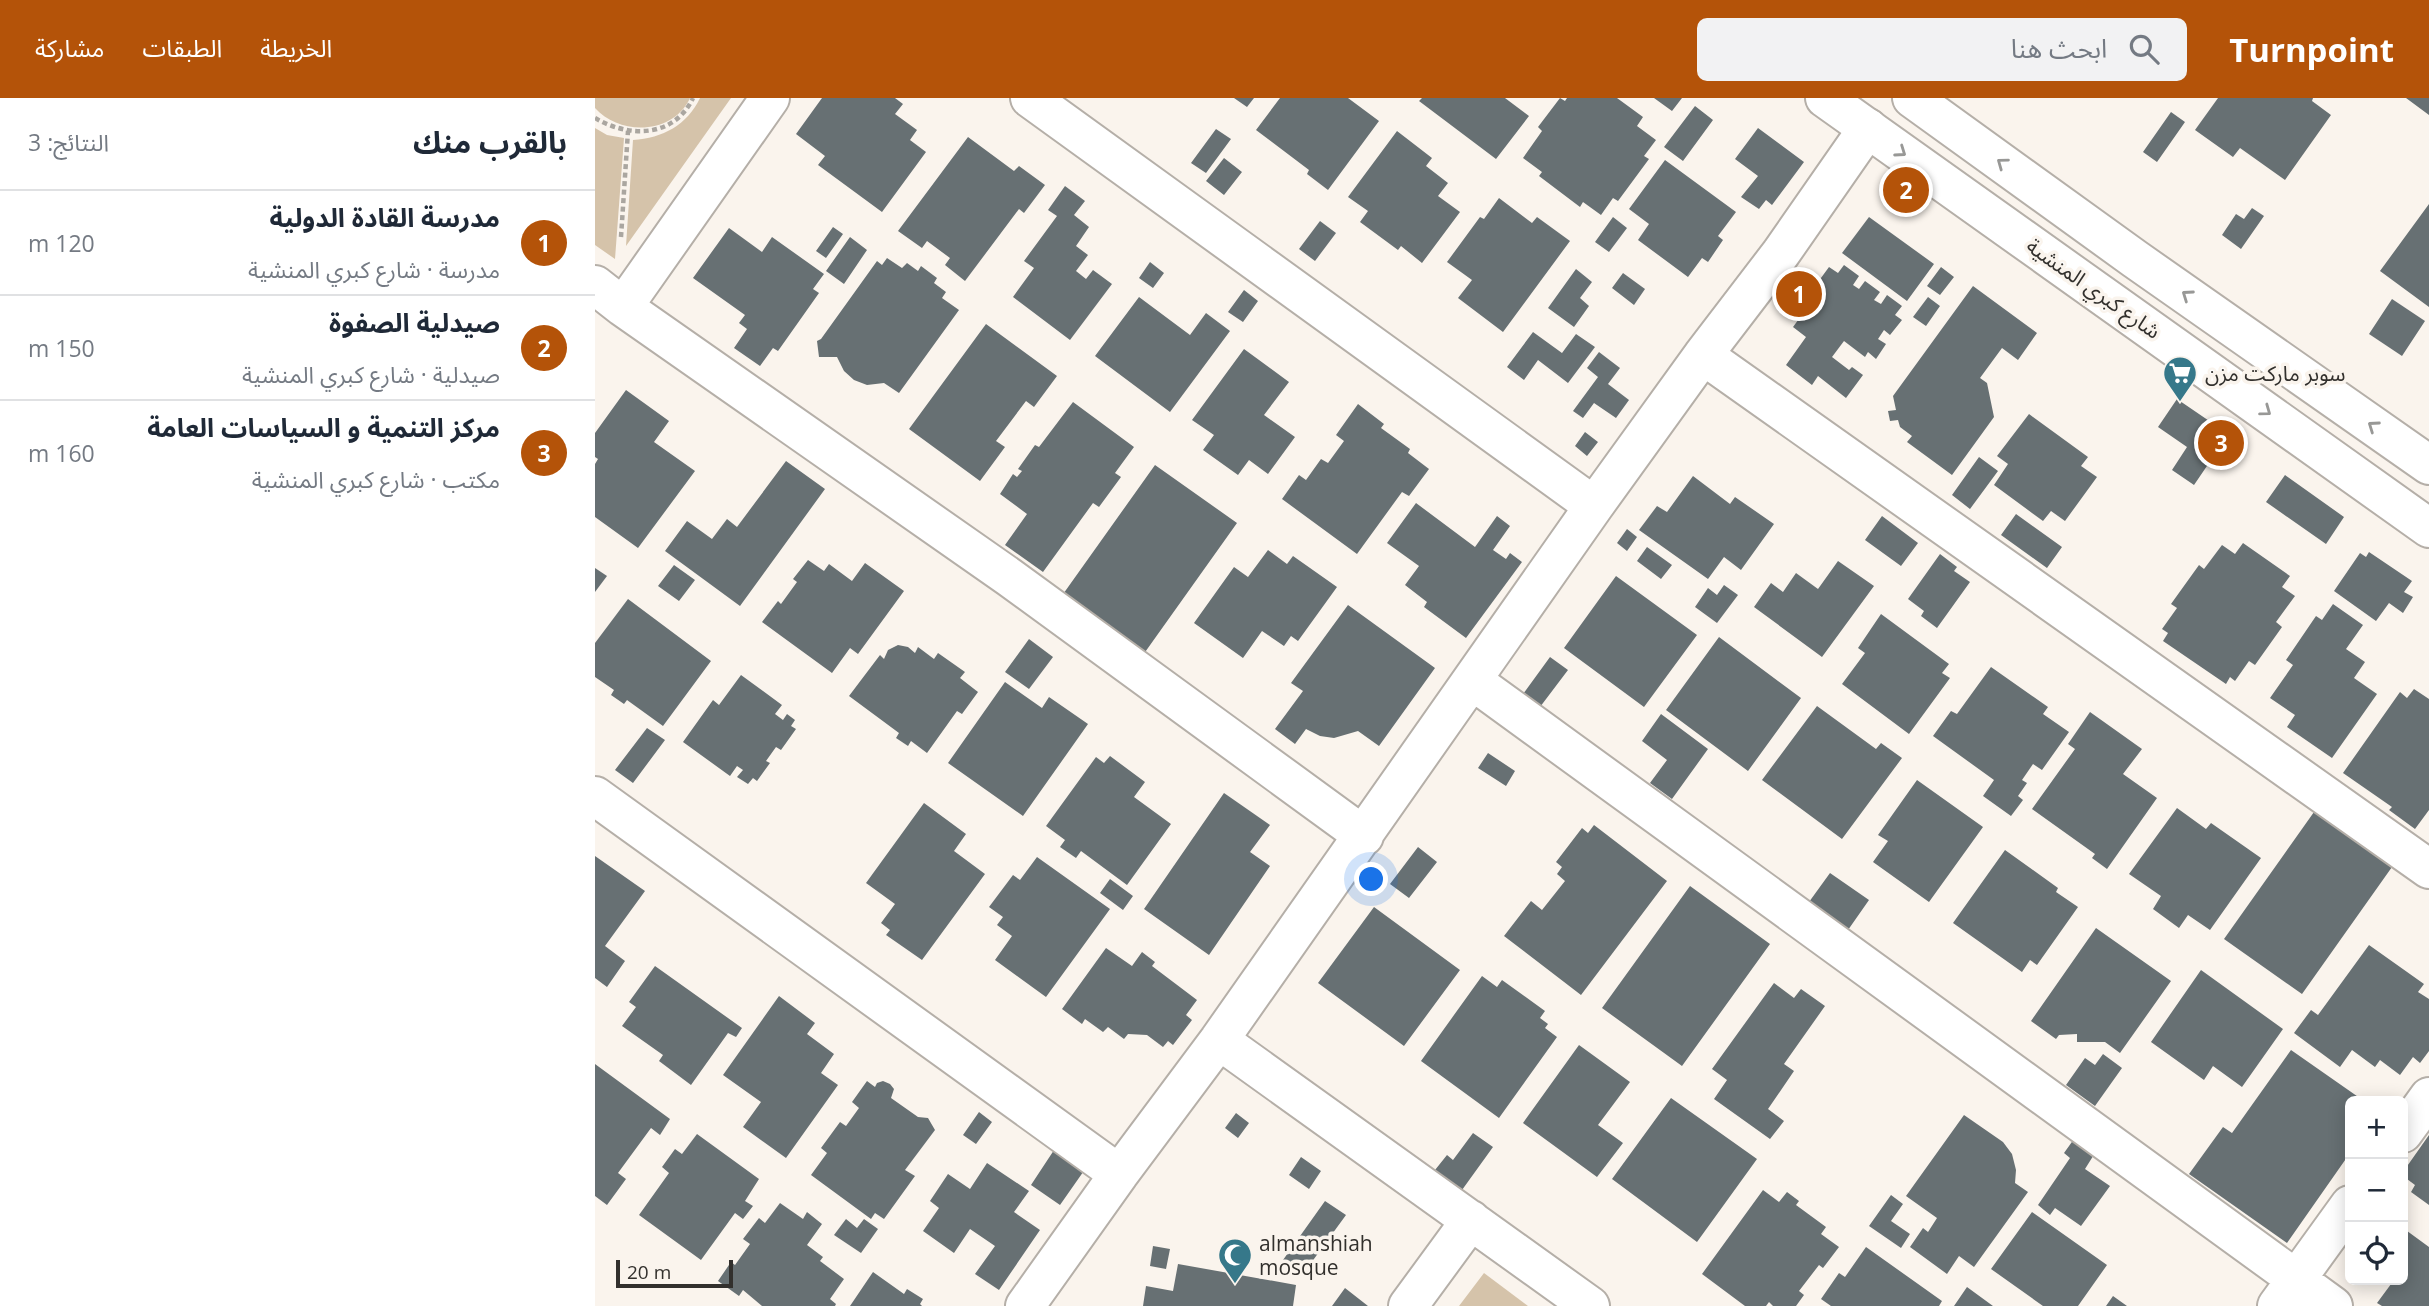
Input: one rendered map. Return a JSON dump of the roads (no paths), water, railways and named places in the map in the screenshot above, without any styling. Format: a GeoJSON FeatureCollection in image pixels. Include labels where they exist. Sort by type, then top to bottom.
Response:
{"type":"FeatureCollection","features":[{"type":"Feature","properties":{"kind":"street"},"geometry":{"type":"LineString","coordinates":[[770,98],[609,296],[1009,577],[1364,836]]}},
{"type":"Feature","properties":{"kind":"street"},"geometry":{"type":"LineString","coordinates":[[1030,98],[1594,506]]}},
{"type":"Feature","properties":{"kind":"street","name":"شارع كبري المنشية"},"geometry":{"type":"LineString","coordinates":[[1825,98],[2429,528]]}},
{"type":"Feature","properties":{"kind":"street"},"geometry":{"type":"LineString","coordinates":[[1912,98],[2135,259],[2429,465]]}},
{"type":"Feature","properties":{"kind":"street"},"geometry":{"type":"LineString","coordinates":[[1025,1306],[1219,1040],[1594,506],[1781,253],[1868,128]]}},
{"type":"Feature","properties":{"kind":"street"},"geometry":{"type":"LineString","coordinates":[[1703,355],[2429,869]]}},
{"type":"Feature","properties":{"kind":"street"},"geometry":{"type":"LineString","coordinates":[[1473,681],[2286,1293],[2333,1306]]}},
{"type":"Feature","properties":{"kind":"street"},"geometry":{"type":"LineString","coordinates":[[595,796],[1119,1174]]}},
{"type":"Feature","properties":{"kind":"street"},"geometry":{"type":"LineString","coordinates":[[1219,1040],[1590,1306]]}},
{"type":"Feature","properties":{"kind":"street"},"geometry":{"type":"LineString","coordinates":[[2408,1126],[2429,1097]]}},
{"type":"Feature","properties":{"kind":"street"},"geometry":{"type":"LineString","coordinates":[[2286,1293],[2345,1212]]}},
{"type":"Feature","properties":{"kind":"street"},"geometry":{"type":"LineString","coordinates":[[1408,1306],[1471,1220]]}},
{"type":"Feature","properties":{"kind":"place","name":"صيدلية الصفوة"},"geometry":{"type":"Point","coordinates":[1906,190]}},
{"type":"Feature","properties":{"kind":"place","name":"مدرسة القادة الدولية"},"geometry":{"type":"Point","coordinates":[1799,294]}},
{"type":"Feature","properties":{"kind":"place","name":"سوبر ماركت مزن"},"geometry":{"type":"Point","coordinates":[2180,403]}},
{"type":"Feature","properties":{"kind":"place","name":"مركز التنمية و السياسات العامة"},"geometry":{"type":"Point","coordinates":[2221,443]}},
{"type":"Feature","properties":{"kind":"place","name":"almanshiah mosque"},"geometry":{"type":"Point","coordinates":[1235,1285]}}]}
